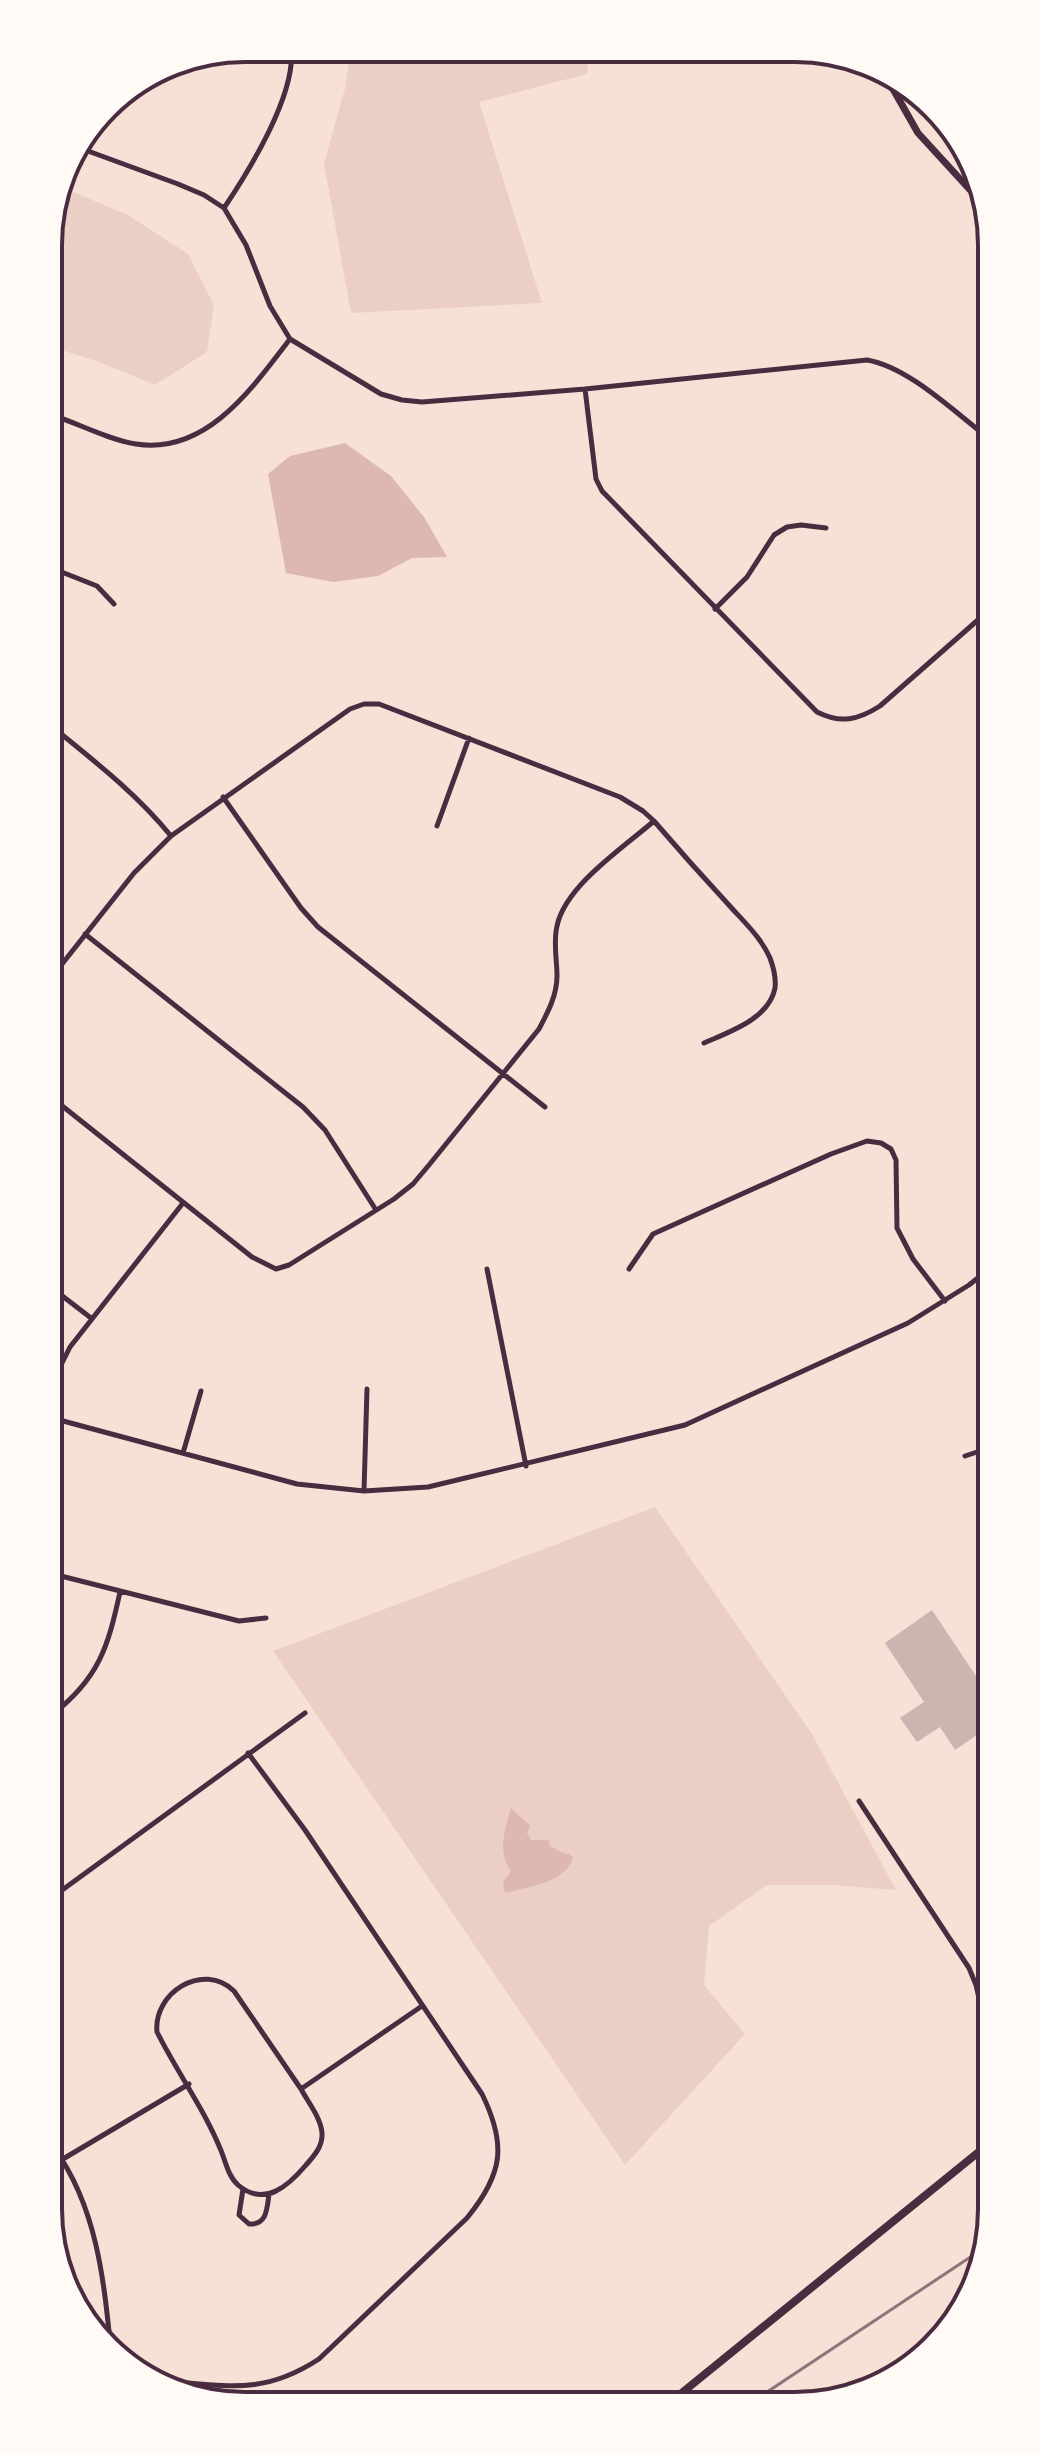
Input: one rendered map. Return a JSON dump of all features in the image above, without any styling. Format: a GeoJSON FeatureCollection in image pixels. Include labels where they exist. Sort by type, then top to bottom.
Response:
{"type":"FeatureCollection","features":[{"type":"Feature","properties":{"kind":"main road"},"geometry":{"type":"LineString","coordinates":[[683,2392],[978,2153]]}},
{"type":"Feature","properties":{"kind":"street"},"geometry":{"type":"LineString","coordinates":[[224,208],[242,182],[283,99],[290,77],[291,62]]}},
{"type":"Feature","properties":{"kind":"street"},"geometry":{"type":"LineString","coordinates":[[895,93],[918,133],[969,188]]}},
{"type":"Feature","properties":{"kind":"street"},"geometry":{"type":"LineString","coordinates":[[89,151],[178,184],[224,208],[246,245],[270,306],[290,339],[381,394],[422,402],[867,360],[884,363],[901,372],[978,430]]}},
{"type":"Feature","properties":{"kind":"street"},"geometry":{"type":"LineString","coordinates":[[62,419],[134,444],[157,446],[181,441],[203,431],[231,410],[290,339]]}},
{"type":"Feature","properties":{"kind":"street"},"geometry":{"type":"LineString","coordinates":[[585,389],[593,463],[602,491],[817,712],[831,719],[847,721],[864,717],[978,620]]}},
{"type":"Feature","properties":{"kind":"street"},"geometry":{"type":"LineString","coordinates":[[715,609],[747,577],[774,535],[787,527],[801,525],[826,528]]}},
{"type":"Feature","properties":{"kind":"street"},"geometry":{"type":"LineString","coordinates":[[62,572],[97,586],[114,604]]}},
{"type":"Feature","properties":{"kind":"street"},"geometry":{"type":"LineString","coordinates":[[62,964],[134,873],[171,836],[350,709],[364,704],[379,704],[620,797],[654,821],[754,934],[769,956],[773,971],[775,988],[768,1003],[756,1016],[704,1043]]}},
{"type":"Feature","properties":{"kind":"street"},"geometry":{"type":"LineString","coordinates":[[62,735],[126,787],[171,836]]}},
{"type":"Feature","properties":{"kind":"street"},"geometry":{"type":"LineString","coordinates":[[437,826],[469,738]]}},
{"type":"Feature","properties":{"kind":"street"},"geometry":{"type":"LineString","coordinates":[[223,797],[301,908],[318,927],[545,1107]]}},
{"type":"Feature","properties":{"kind":"street"},"geometry":{"type":"LineString","coordinates":[[62,1106],[252,1257],[276,1269],[301,1258],[413,1184],[503,1075],[539,1029],[554,996],[557,924],[564,906],[596,871],[654,821]]}},
{"type":"Feature","properties":{"kind":"street"},"geometry":{"type":"LineString","coordinates":[[85,934],[303,1107],[325,1130],[376,1210]]}},
{"type":"Feature","properties":{"kind":"street"},"geometry":{"type":"LineString","coordinates":[[629,1269],[653,1234],[831,1154],[867,1141],[881,1143],[891,1149],[896,1160],[897,1228],[913,1259],[945,1301]]}},
{"type":"Feature","properties":{"kind":"street"},"geometry":{"type":"LineString","coordinates":[[62,1363],[91,1318],[183,1203]]}},
{"type":"Feature","properties":{"kind":"street"},"geometry":{"type":"LineString","coordinates":[[487,1269],[526,1466]]}},
{"type":"Feature","properties":{"kind":"street"},"geometry":{"type":"LineString","coordinates":[[62,1421],[297,1484],[364,1491],[428,1487],[526,1466],[685,1425],[908,1323],[978,1277]]}},
{"type":"Feature","properties":{"kind":"street"},"geometry":{"type":"LineString","coordinates":[[62,1296],[91,1318]]}},
{"type":"Feature","properties":{"kind":"street"},"geometry":{"type":"LineString","coordinates":[[364,1491],[367,1389]]}},
{"type":"Feature","properties":{"kind":"street"},"geometry":{"type":"LineString","coordinates":[[183,1453],[201,1391]]}},
{"type":"Feature","properties":{"kind":"street"},"geometry":{"type":"LineString","coordinates":[[965,1456],[978,1452]]}},
{"type":"Feature","properties":{"kind":"street"},"geometry":{"type":"LineString","coordinates":[[62,1576],[239,1621],[266,1618]]}},
{"type":"Feature","properties":{"kind":"street"},"geometry":{"type":"LineString","coordinates":[[62,1706],[96,1668],[112,1630],[120,1592]]}},
{"type":"Feature","properties":{"kind":"street"},"geometry":{"type":"LineString","coordinates":[[62,1890],[305,1713]]}},
{"type":"Feature","properties":{"kind":"street"},"geometry":{"type":"LineString","coordinates":[[187,2382],[247,2386],[266,2384],[303,2370],[337,2344],[467,2218],[482,2199],[498,2159],[499,2137],[493,2115],[482,2094],[305,1830],[248,1753]]}},
{"type":"Feature","properties":{"kind":"street"},"geometry":{"type":"LineString","coordinates":[[859,1801],[969,1968],[978,1994]]}},
{"type":"Feature","properties":{"kind":"street"},"geometry":{"type":"LineString","coordinates":[[203,1977],[226,1983],[234,1991],[301,2089],[320,2125],[323,2136],[320,2147],[289,2184],[269,2194],[251,2193],[231,2177],[208,2119],[189,2084],[157,2032],[155,2018],[170,1995],[191,1980],[203,1977]]}},
{"type":"Feature","properties":{"kind":"street"},"geometry":{"type":"LineString","coordinates":[[301,2089],[422,2006]]}},
{"type":"Feature","properties":{"kind":"street"},"geometry":{"type":"LineString","coordinates":[[108,2329],[97,2250],[86,2210],[62,2159],[189,2084]]}},
{"type":"Feature","properties":{"kind":"street"},"geometry":{"type":"LineString","coordinates":[[243,2189],[238,2210],[241,2219],[249,2224],[258,2224],[265,2218],[269,2194]]}},
{"type":"Feature","properties":{"kind":"shaded area"},"geometry":{"type":"Polygon","coordinates":[[[349,62],[588,62],[587,74],[479,102],[542,303],[351,313],[324,163],[346,85],[349,62]]]}},
{"type":"Feature","properties":{"kind":"shaded area"},"geometry":{"type":"Polygon","coordinates":[[[70,191],[128,215],[188,254],[214,305],[207,352],[155,385],[62,350],[62,233],[70,191]]]}},
{"type":"Feature","properties":{"kind":"shaded area"},"geometry":{"type":"Polygon","coordinates":[[[345,443],[391,476],[424,517],[447,557],[412,558],[378,576],[333,582],[286,573],[268,474],[290,456],[345,443]]]}},
{"type":"Feature","properties":{"kind":"shaded area"},"geometry":{"type":"Polygon","coordinates":[[[655,1507],[812,1734],[896,1890],[833,1885],[767,1885],[709,1926],[704,1985],[745,2034],[625,2165],[273,1651],[655,1507]]]}},
{"type":"Feature","properties":{"kind":"shaded area"},"geometry":{"type":"Polygon","coordinates":[[[511,1808],[530,1826],[527,1833],[531,1840],[549,1840],[550,1846],[573,1858],[563,1873],[554,1878],[505,1893],[503,1882],[511,1871],[503,1849],[511,1808]]]}},
{"type":"Feature","properties":{"kind":"building"},"geometry":{"type":"Polygon","coordinates":[[[932,1610],[978,1679],[978,1734],[955,1750],[940,1727],[917,1742],[900,1718],[924,1702],[885,1643],[932,1610]]]}},
{"type":"Feature","properties":{"kind":"railway"},"geometry":{"type":"LineString","coordinates":[[767,2392],[972,2256]]}}]}
